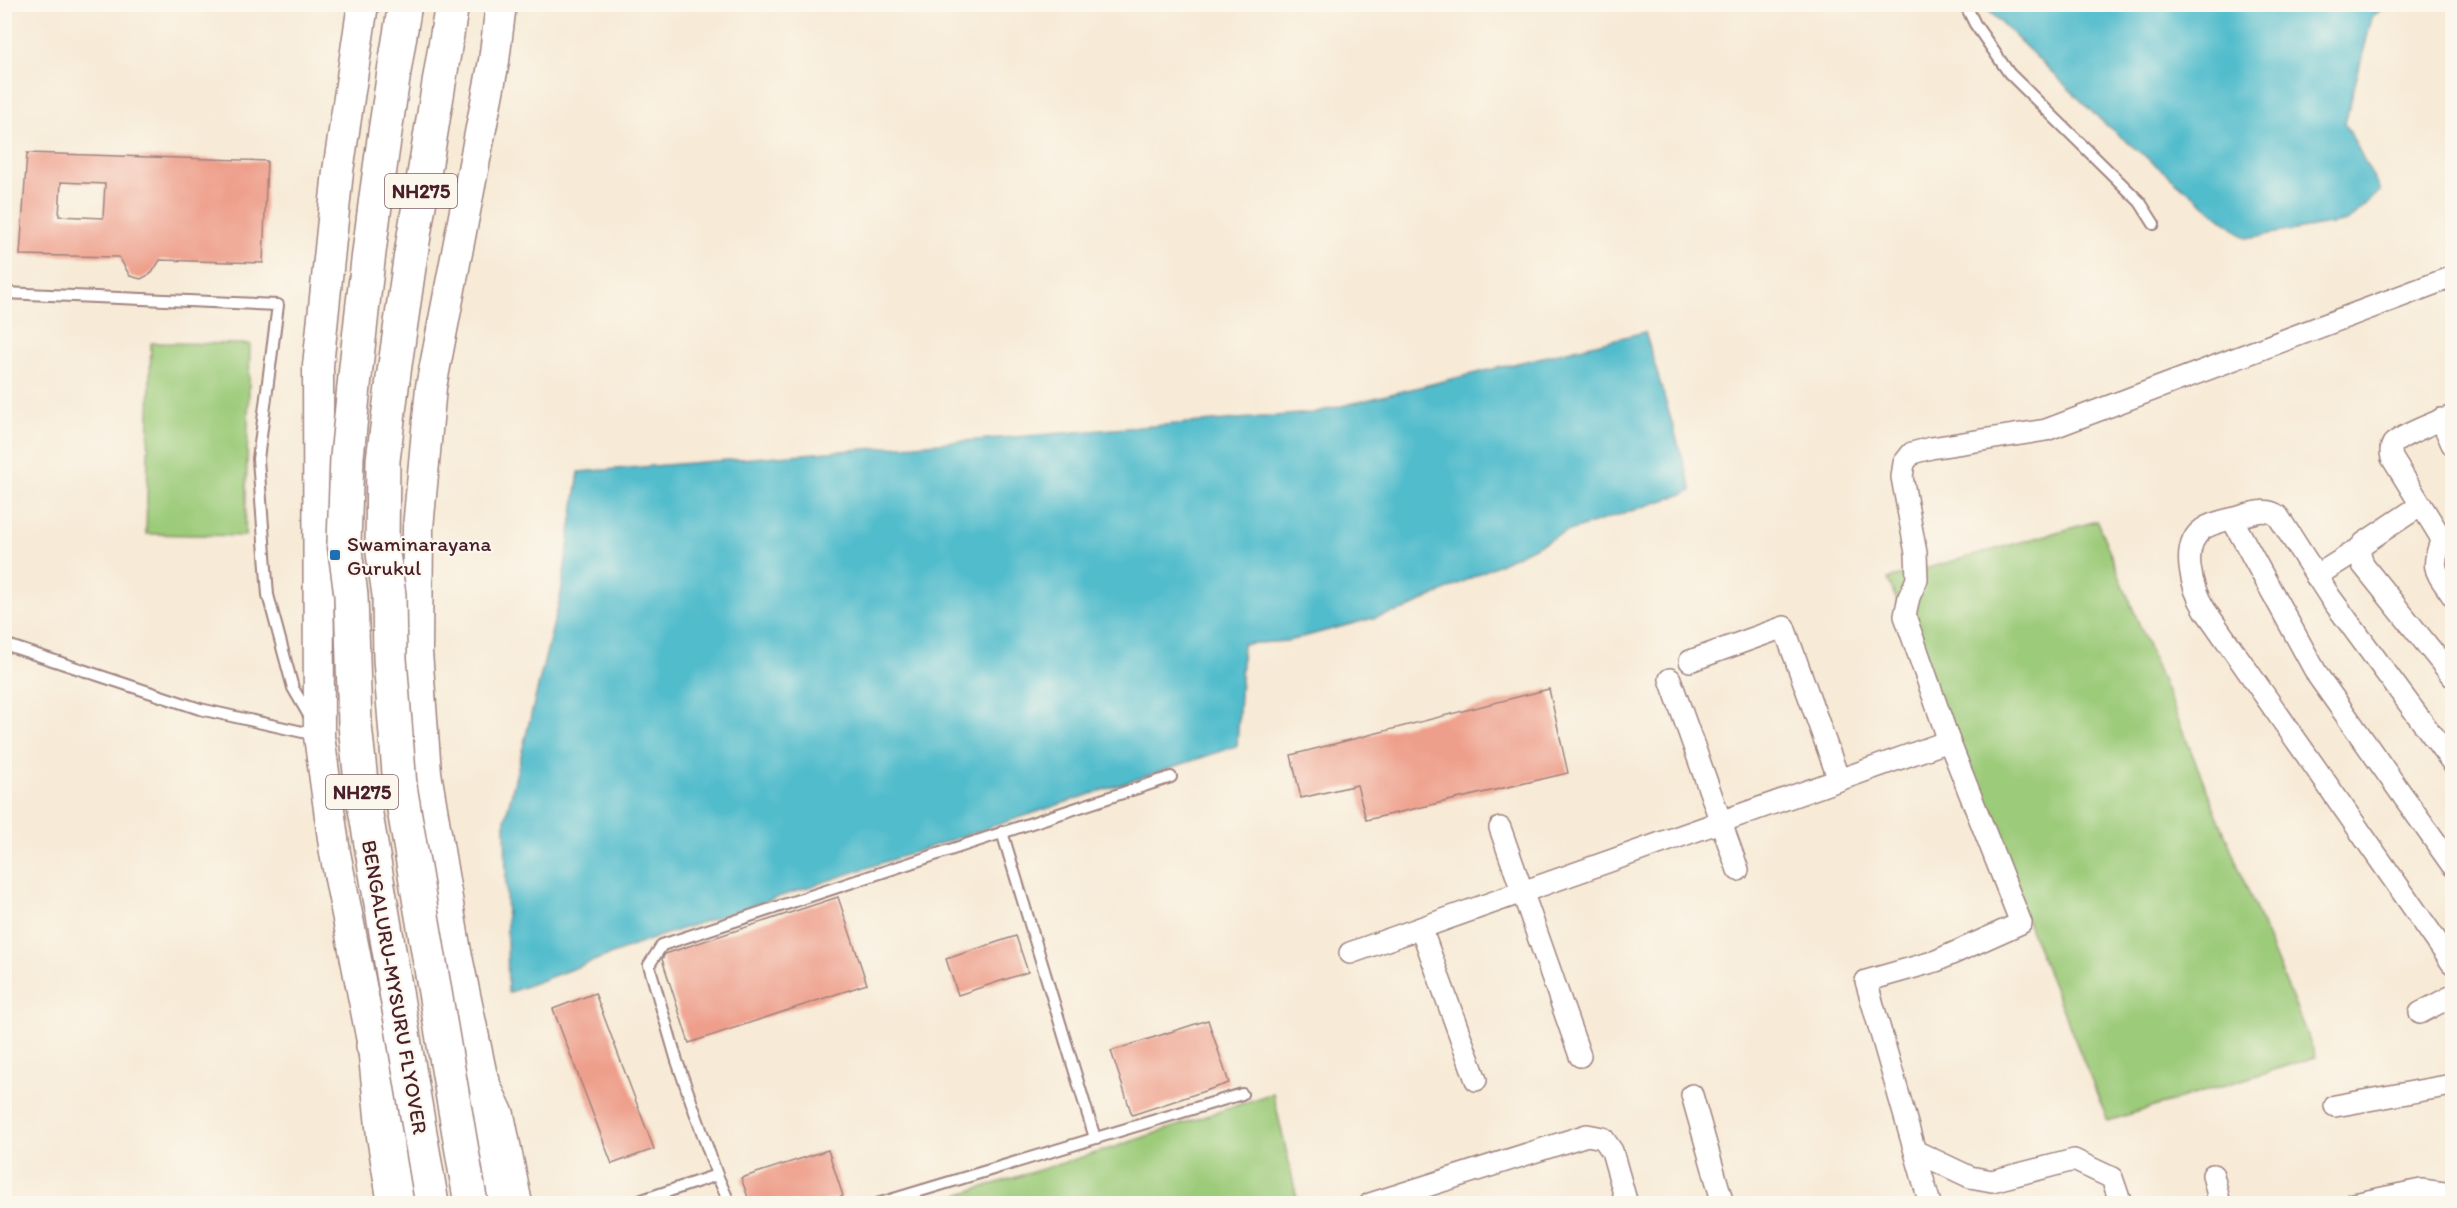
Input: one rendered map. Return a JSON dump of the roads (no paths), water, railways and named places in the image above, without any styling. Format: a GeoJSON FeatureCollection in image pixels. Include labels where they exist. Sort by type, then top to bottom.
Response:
{"type":"FeatureCollection","features":[{"type":"Feature","properties":{"kind":"highway","name":"BENGALURU-MYSURU FLYOVER"},"geometry":{"type":"LineString","coordinates":[[405,4],[386,118],[366,270],[347,457],[344,543],[351,595],[355,726],[362,791],[432,1203]]}},
{"type":"Feature","properties":{"kind":"highway","name":"BENGALURU-MYSURU FLYOVER"},"geometry":{"type":"LineString","coordinates":[[452,4],[393,379],[383,460],[382,546],[389,595],[394,722],[400,786],[471,1203]]}},
{"type":"Feature","properties":{"kind":"highway","name":"NH275"},"geometry":{"type":"LineString","coordinates":[[373,1046],[388,1082],[412,1203]]}},
{"type":"Feature","properties":{"kind":"highway","name":"NH275"},"geometry":{"type":"LineString","coordinates":[[483,1081],[481,1124],[495,1203]]}},
{"type":"Feature","properties":{"kind":"street","name":"NH275"},"geometry":{"type":"LineString","coordinates":[[363,4],[338,171],[320,347],[317,484],[319,731],[335,853],[373,1046],[382,1136],[393,1203]]}},
{"type":"Feature","properties":{"kind":"street","name":"NH275"},"geometry":{"type":"LineString","coordinates":[[501,4],[494,61],[431,387],[418,528],[417,652],[426,773],[456,952],[483,1081],[498,1115],[517,1203]]}},
{"type":"Feature","properties":{"kind":"street"},"geometry":{"type":"LineString","coordinates":[[1930,1203],[1866,981],[1936,961],[2021,923],[1949,741],[1905,616],[1909,597],[1917,579],[1916,553],[1902,477],[1904,463],[1912,453],[1931,448],[2046,430],[2452,277]]}},
{"type":"Feature","properties":{"kind":"street"},"geometry":{"type":"LineString","coordinates":[[2452,444],[2447,418],[2392,445],[2391,452],[2442,539],[2434,559],[2438,573],[2452,595]]}},
{"type":"Feature","properties":{"kind":"street"},"geometry":{"type":"LineString","coordinates":[[317,484],[423,477]]}},
{"type":"Feature","properties":{"kind":"street"},"geometry":{"type":"LineString","coordinates":[[2316,576],[2421,505]]}},
{"type":"Feature","properties":{"kind":"street"},"geometry":{"type":"LineString","coordinates":[[2452,762],[2316,576],[2278,516],[2272,512],[2260,511],[2204,528],[2191,545],[2190,555],[2194,588],[2199,600],[2452,963]]}},
{"type":"Feature","properties":{"kind":"street"},"geometry":{"type":"LineString","coordinates":[[2232,519],[2318,676],[2452,865]]}},
{"type":"Feature","properties":{"kind":"street"},"geometry":{"type":"LineString","coordinates":[[2359,549],[2363,565],[2452,676]]}},
{"type":"Feature","properties":{"kind":"street"},"geometry":{"type":"LineString","coordinates":[[1690,661],[1784,627],[1839,780]]}},
{"type":"Feature","properties":{"kind":"street"},"geometry":{"type":"LineString","coordinates":[[1670,679],[1738,870]]}},
{"type":"Feature","properties":{"kind":"street"},"geometry":{"type":"LineString","coordinates":[[1350,953],[1949,741]]}},
{"type":"Feature","properties":{"kind":"street"},"geometry":{"type":"LineString","coordinates":[[1500,828],[1580,1056]]}},
{"type":"Feature","properties":{"kind":"street"},"geometry":{"type":"LineString","coordinates":[[1421,928],[1476,1080]]}},
{"type":"Feature","properties":{"kind":"street"},"geometry":{"type":"LineString","coordinates":[[2420,1013],[2452,996]]}},
{"type":"Feature","properties":{"kind":"street"},"geometry":{"type":"LineString","coordinates":[[2335,1106],[2452,1085]]}},
{"type":"Feature","properties":{"kind":"street"},"geometry":{"type":"LineString","coordinates":[[1692,1095],[1723,1203]]}},
{"type":"Feature","properties":{"kind":"street"},"geometry":{"type":"LineString","coordinates":[[1370,1203],[1587,1135],[1604,1138],[1612,1151],[1627,1203]]}},
{"type":"Feature","properties":{"kind":"street"},"geometry":{"type":"LineString","coordinates":[[1915,1150],[1970,1177],[1992,1181],[2074,1160],[2112,1178],[2121,1203]]}},
{"type":"Feature","properties":{"kind":"street"},"geometry":{"type":"LineString","coordinates":[[2213,1175],[2220,1203]]}},
{"type":"Feature","properties":{"kind":"street"},"geometry":{"type":"LineString","coordinates":[[2354,1203],[2452,1194]]}},
{"type":"Feature","properties":{"kind":"lane"},"geometry":{"type":"LineString","coordinates":[[1965,4],[1975,24],[2009,73],[2140,202],[2154,224]]}},
{"type":"Feature","properties":{"kind":"lane"},"geometry":{"type":"LineString","coordinates":[[4,293],[278,305],[258,459],[268,595],[293,688],[307,716],[319,731]]}},
{"type":"Feature","properties":{"kind":"lane"},"geometry":{"type":"LineString","coordinates":[[4,645],[200,709],[319,731]]}},
{"type":"Feature","properties":{"kind":"lane"},"geometry":{"type":"LineString","coordinates":[[730,1203],[717,1176],[677,1060],[649,964],[662,945],[1171,777]]}},
{"type":"Feature","properties":{"kind":"lane"},"geometry":{"type":"LineString","coordinates":[[1002,832],[1095,1138]]}},
{"type":"Feature","properties":{"kind":"lane"},"geometry":{"type":"LineString","coordinates":[[877,1203],[1242,1094]]}},
{"type":"Feature","properties":{"kind":"lane"},"geometry":{"type":"LineString","coordinates":[[630,1203],[717,1176]]}},
{"type":"Feature","properties":{"kind":"water"},"geometry":{"type":"Polygon","coordinates":[[[1983,5],[2386,5],[2372,18],[2345,123],[2380,191],[2348,221],[2246,238],[2105,124],[1983,5]]]}},
{"type":"Feature","properties":{"kind":"water"},"geometry":{"type":"Polygon","coordinates":[[[1645,332],[1692,491],[1563,533],[1407,609],[1288,641],[1243,644],[1237,746],[660,936],[508,993],[505,820],[561,594],[579,472],[1313,413],[1645,332]]]}},
{"type":"Feature","properties":{"kind":"place","name":"Swaminarayana Gurukul"},"geometry":{"type":"Point","coordinates":[335,555]}}]}
